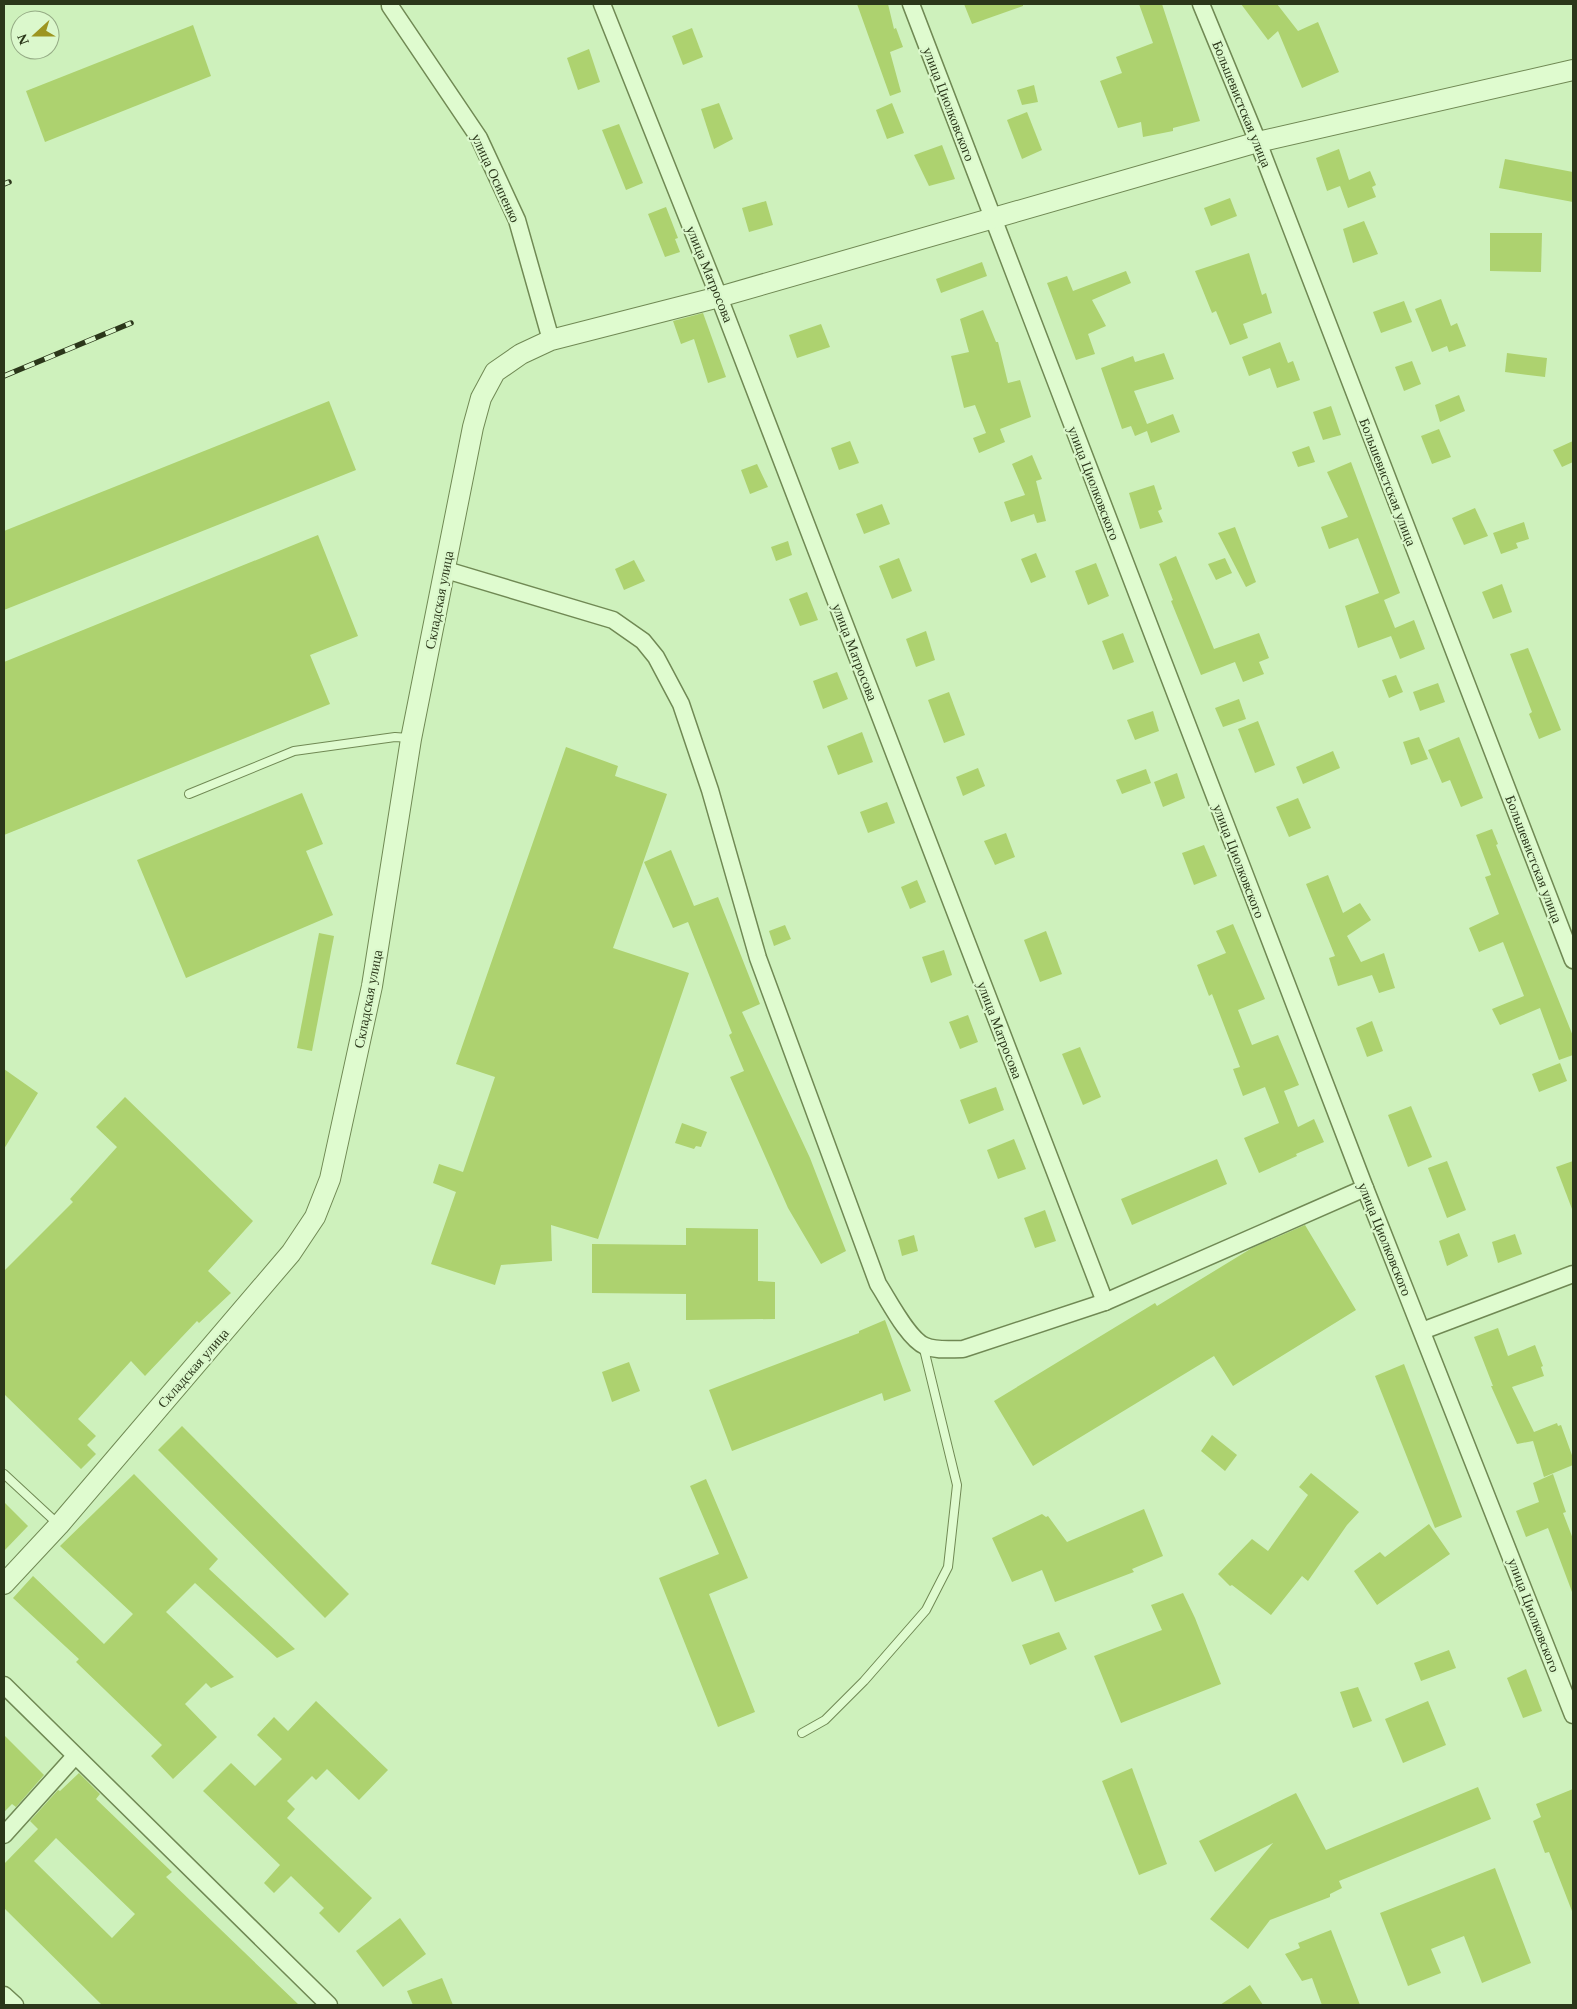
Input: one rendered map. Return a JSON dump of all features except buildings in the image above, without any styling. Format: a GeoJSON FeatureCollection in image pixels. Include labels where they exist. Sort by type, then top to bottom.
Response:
{"type":"FeatureCollection","features":[{"type":"Feature","properties":{"kind":"street","name":"улица Матросова"},"geometry":{"type":"LineString","coordinates":[[602,4],[719,296],[1104,1302]]}},
{"type":"Feature","properties":{"kind":"street","name":"улица Циолковского"},"geometry":{"type":"LineString","coordinates":[[912,4],[1364,1188],[1573,1715]]}},
{"type":"Feature","properties":{"kind":"street","name":"Большевистская улица"},"geometry":{"type":"LineString","coordinates":[[1201,4],[1258,142],[1573,960]]}},
{"type":"Feature","properties":{"kind":"street","name":"улица Осипенко"},"geometry":{"type":"LineString","coordinates":[[390,6],[480,138],[517,220],[551,340]]}},
{"type":"Feature","properties":{"kind":"street","name":"Складская улица"},"geometry":{"type":"LineString","coordinates":[[4,1584],[58,1525],[291,1253],[315,1217],[330,1179],[372,986],[411,739],[473,426],[481,398],[495,372],[520,354],[551,340],[719,296],[1258,142],[1573,70]]}},
{"type":"Feature","properties":{"kind":"street"},"geometry":{"type":"LineString","coordinates":[[446,570],[614,620],[642,641],[656,657],[680,704],[710,790],[758,958],[878,1284],[903,1324],[923,1345],[942,1350],[963,1349],[1104,1302],[1364,1188]]}},
{"type":"Feature","properties":{"kind":"street"},"geometry":{"type":"LineString","coordinates":[[1422,1331],[1573,1274]]}},
{"type":"Feature","properties":{"kind":"street"},"geometry":{"type":"LineString","coordinates":[[4,1685],[329,2005]]}},
{"type":"Feature","properties":{"kind":"street"},"geometry":{"type":"LineString","coordinates":[[4,1835],[75,1756]]}},
{"type":"Feature","properties":{"kind":"street"},"geometry":{"type":"LineString","coordinates":[[4,1995],[15,2005]]}},
{"type":"Feature","properties":{"kind":"lane"},"geometry":{"type":"LineString","coordinates":[[189,794],[294,751],[395,737],[411,739]]}},
{"type":"Feature","properties":{"kind":"lane"},"geometry":{"type":"LineString","coordinates":[[802,1733],[825,1720],[864,1681],[926,1610],[948,1567],[957,1485],[923,1345]]}},
{"type":"Feature","properties":{"kind":"lane"},"geometry":{"type":"LineString","coordinates":[[4,1474],[58,1525]]}},
{"type":"Feature","properties":{"kind":"railway"},"geometry":{"type":"LineString","coordinates":[[4,184],[9,182]]}},
{"type":"Feature","properties":{"kind":"railway"},"geometry":{"type":"LineString","coordinates":[[4,376],[131,323]]}}]}
